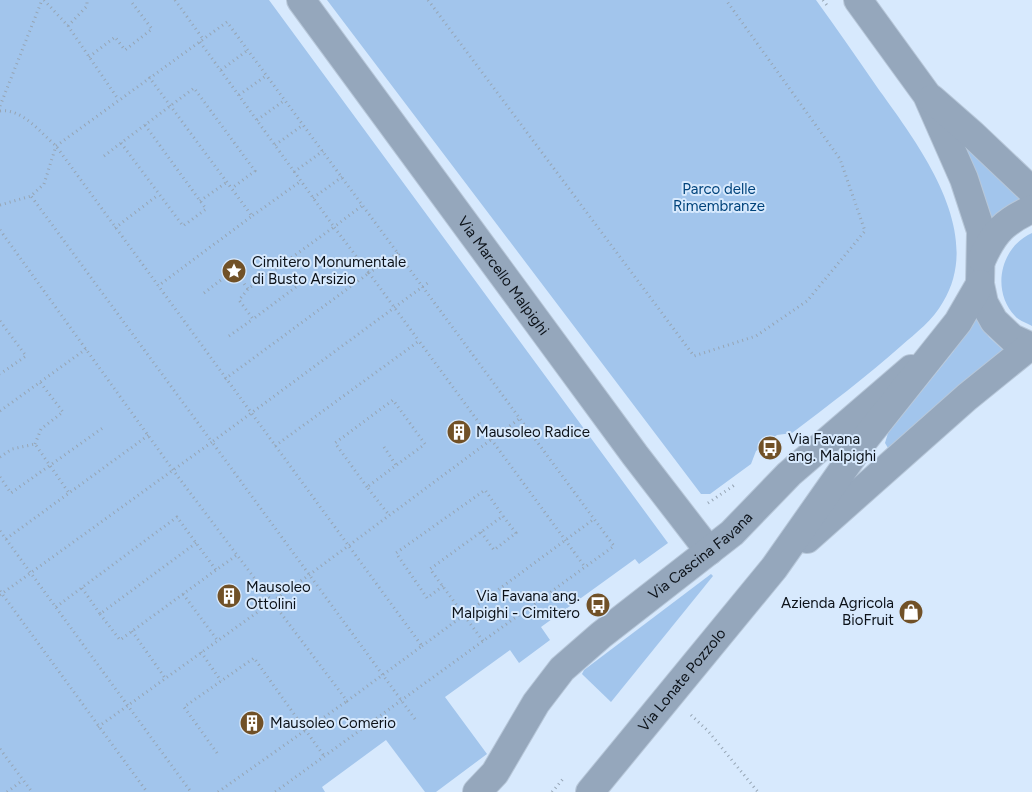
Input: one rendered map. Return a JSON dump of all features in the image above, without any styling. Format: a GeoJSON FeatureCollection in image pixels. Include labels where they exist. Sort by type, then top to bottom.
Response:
{"type":"FeatureCollection","features":[{"type":"Feature","properties":{"kind":"street","name":"Via Marcello Malpighi"},"geometry":{"type":"LineString","coordinates":[[301,0],[635,455],[709,551]]}},
{"type":"Feature","properties":{"kind":"street"},"geometry":{"type":"LineString","coordinates":[[774,568],[967,397],[1031,346],[1012,338],[994,321],[984,303],[981,272],[981,231],[976,210],[927,95],[858,0]]}},
{"type":"Feature","properties":{"kind":"street"},"geometry":{"type":"LineString","coordinates":[[927,95],[972,134],[1032,191]]}},
{"type":"Feature","properties":{"kind":"street"},"geometry":{"type":"LineString","coordinates":[[774,568],[864,440],[946,338],[981,272],[992,238],[1009,220],[1032,209]]}},
{"type":"Feature","properties":{"kind":"street","name":"Via Cascina Favana"},"geometry":{"type":"LineString","coordinates":[[477,792],[494,773],[536,703],[562,669],[601,635],[737,527],[789,474],[946,338]]}},
{"type":"Feature","properties":{"kind":"street","name":"Via Lonate Pozzolo"},"geometry":{"type":"LineString","coordinates":[[590,792],[774,568]]}},
{"type":"Feature","properties":{"kind":"path"},"geometry":{"type":"LineString","coordinates":[[0,106],[43,0],[68,26],[118,99]]}},
{"type":"Feature","properties":{"kind":"path"},"geometry":{"type":"LineString","coordinates":[[68,26],[87,6],[87,0]]}},
{"type":"Feature","properties":{"kind":"path"},"geometry":{"type":"LineString","coordinates":[[89,57],[115,38],[125,50],[152,29],[130,0]]}},
{"type":"Feature","properties":{"kind":"path"},"geometry":{"type":"LineString","coordinates":[[175,0],[220,70],[585,567]]}},
{"type":"Feature","properties":{"kind":"path"},"geometry":{"type":"LineString","coordinates":[[428,0],[694,356],[756,336],[807,301],[865,231],[840,159],[726,0]]}},
{"type":"Feature","properties":{"kind":"path"},"geometry":{"type":"LineString","coordinates":[[823,0],[834,15]]}},
{"type":"Feature","properties":{"kind":"path"},"geometry":{"type":"LineString","coordinates":[[0,205],[31,196],[44,184],[56,146],[118,99],[227,22],[614,546],[275,792]]}},
{"type":"Feature","properties":{"kind":"path"},"geometry":{"type":"LineString","coordinates":[[220,70],[248,50]]}},
{"type":"Feature","properties":{"kind":"path"},"geometry":{"type":"LineString","coordinates":[[239,96],[267,75]]}},
{"type":"Feature","properties":{"kind":"path"},"geometry":{"type":"LineString","coordinates":[[149,77],[252,216]]}},
{"type":"Feature","properties":{"kind":"path"},"geometry":{"type":"LineString","coordinates":[[104,156],[194,88],[255,171],[232,188]]}},
{"type":"Feature","properties":{"kind":"path"},"geometry":{"type":"LineString","coordinates":[[257,120],[285,100]]}},
{"type":"Feature","properties":{"kind":"path"},"geometry":{"type":"LineString","coordinates":[[0,110],[8,110],[18,114],[56,146],[225,380],[350,545],[422,646]]}},
{"type":"Feature","properties":{"kind":"path"},"geometry":{"type":"LineString","coordinates":[[121,143],[183,226],[206,209],[145,125]]}},
{"type":"Feature","properties":{"kind":"path"},"geometry":{"type":"LineString","coordinates":[[275,145],[303,125]]}},
{"type":"Feature","properties":{"kind":"path"},"geometry":{"type":"LineString","coordinates":[[294,172],[323,151]]}},
{"type":"Feature","properties":{"kind":"path"},"geometry":{"type":"LineString","coordinates":[[313,198],[342,177]]}},
{"type":"Feature","properties":{"kind":"path"},"geometry":{"type":"LineString","coordinates":[[158,286],[301,181]]}},
{"type":"Feature","properties":{"kind":"path"},"geometry":{"type":"LineString","coordinates":[[200,201],[227,182]]}},
{"type":"Feature","properties":{"kind":"path"},"geometry":{"type":"LineString","coordinates":[[115,228],[159,195]]}},
{"type":"Feature","properties":{"kind":"path"},"geometry":{"type":"LineString","coordinates":[[31,196],[415,719]]}},
{"type":"Feature","properties":{"kind":"path"},"geometry":{"type":"LineString","coordinates":[[253,319],[239,300],[248,289],[363,205]]}},
{"type":"Feature","properties":{"kind":"path"},"geometry":{"type":"LineString","coordinates":[[0,230],[2,236],[150,434],[173,470],[347,701]]}},
{"type":"Feature","properties":{"kind":"path"},"geometry":{"type":"LineString","coordinates":[[225,380],[398,253]]}},
{"type":"Feature","properties":{"kind":"path"},"geometry":{"type":"LineString","coordinates":[[204,293],[234,270],[248,289]]}},
{"type":"Feature","properties":{"kind":"path"},"geometry":{"type":"LineString","coordinates":[[147,792],[1,593],[212,442],[430,282]]}},
{"type":"Feature","properties":{"kind":"path"},"geometry":{"type":"LineString","coordinates":[[229,336],[300,284]]}},
{"type":"Feature","properties":{"kind":"path"},"geometry":{"type":"LineString","coordinates":[[0,321],[26,356],[0,374]]}},
{"type":"Feature","properties":{"kind":"path"},"geometry":{"type":"LineString","coordinates":[[275,446],[419,340]]}},
{"type":"Feature","properties":{"kind":"path"},"geometry":{"type":"LineString","coordinates":[[0,412],[86,349]]}},
{"type":"Feature","properties":{"kind":"path"},"geometry":{"type":"LineString","coordinates":[[35,444],[41,429],[63,412],[40,382]]}},
{"type":"Feature","properties":{"kind":"path"},"geometry":{"type":"LineString","coordinates":[[367,487],[425,444],[393,400],[335,443],[367,487],[389,516]]}},
{"type":"Feature","properties":{"kind":"path"},"geometry":{"type":"LineString","coordinates":[[98,727],[309,575],[519,419]]}},
{"type":"Feature","properties":{"kind":"path"},"geometry":{"type":"LineString","coordinates":[[0,477],[11,493],[104,428]]}},
{"type":"Feature","properties":{"kind":"path"},"geometry":{"type":"LineString","coordinates":[[6,539],[150,434]]}},
{"type":"Feature","properties":{"kind":"path"},"geometry":{"type":"LineString","coordinates":[[0,457],[12,449],[35,444]]}},
{"type":"Feature","properties":{"kind":"path"},"geometry":{"type":"LineString","coordinates":[[35,444],[70,493]]}},
{"type":"Feature","properties":{"kind":"path"},"geometry":{"type":"LineString","coordinates":[[384,447],[396,465]]}},
{"type":"Feature","properties":{"kind":"path"},"geometry":{"type":"LineString","coordinates":[[702,502],[714,501],[739,482]]}},
{"type":"Feature","properties":{"kind":"path"},"geometry":{"type":"LineString","coordinates":[[443,586],[427,598],[396,553],[485,490],[516,533],[494,550],[481,532]]}},
{"type":"Feature","properties":{"kind":"path"},"geometry":{"type":"LineString","coordinates":[[483,641],[430,569],[503,516]]}},
{"type":"Feature","properties":{"kind":"path"},"geometry":{"type":"LineString","coordinates":[[56,607],[177,517],[216,570]]}},
{"type":"Feature","properties":{"kind":"path"},"geometry":{"type":"LineString","coordinates":[[218,792],[383,676],[594,519]]}},
{"type":"Feature","properties":{"kind":"path"},"geometry":{"type":"LineString","coordinates":[[0,530],[191,792]]}},
{"type":"Feature","properties":{"kind":"path"},"geometry":{"type":"LineString","coordinates":[[100,614],[196,543]]}},
{"type":"Feature","properties":{"kind":"path"},"geometry":{"type":"LineString","coordinates":[[82,588],[120,640],[237,555]]}},
{"type":"Feature","properties":{"kind":"path"},"geometry":{"type":"LineString","coordinates":[[183,594],[218,641]]}},
{"type":"Feature","properties":{"kind":"path"},"geometry":{"type":"LineString","coordinates":[[132,631],[165,678]]}},
{"type":"Feature","properties":{"kind":"path"},"geometry":{"type":"LineString","coordinates":[[201,652],[221,681]]}},
{"type":"Feature","properties":{"kind":"path"},"geometry":{"type":"LineString","coordinates":[[216,753],[184,707],[254,658],[305,732],[324,756]]}},
{"type":"Feature","properties":{"kind":"path"},"geometry":{"type":"LineString","coordinates":[[708,730],[758,792]]}},
{"type":"Feature","properties":{"kind":"path"},"geometry":{"type":"LineString","coordinates":[[0,749],[32,792]]}},
{"type":"Feature","properties":{"kind":"path"},"geometry":{"type":"LineString","coordinates":[[7,792],[23,780]]}},
{"type":"Feature","properties":{"kind":"green space","name":"Cimitero Monumentale di Busto Arsizio"},"geometry":{"type":"Polygon","coordinates":[[[0,0],[269,0],[668,543],[639,564],[635,559],[541,627],[550,640],[519,663],[510,650],[445,697],[487,754],[436,792],[425,792],[386,740],[322,787],[325,792],[0,792],[0,0]]]}},
{"type":"Feature","properties":{"kind":"green space","name":"Parco delle Rimembranze"},"geometry":{"type":"Polygon","coordinates":[[[327,0],[816,0],[910,134],[927,161],[941,189],[952,218],[956,246],[954,275],[943,302],[934,315],[918,331],[847,391],[792,433],[777,435],[756,451],[751,464],[710,494],[701,494],[327,0]]]}},
{"type":"Feature","properties":{"kind":"green space"},"geometry":{"type":"Polygon","coordinates":[[[965,141],[1023,202],[993,220],[958,146],[965,141]]]}},
{"type":"Feature","properties":{"kind":"green space"},"geometry":{"type":"Polygon","coordinates":[[[1032,233],[1032,326],[1017,318],[1008,306],[1001,282],[1002,270],[1012,248],[1032,233]]]}},
{"type":"Feature","properties":{"kind":"green space"},"geometry":{"type":"Polygon","coordinates":[[[976,316],[989,337],[1003,350],[888,448],[885,443],[888,433],[953,352],[976,316]]]}},
{"type":"Feature","properties":{"kind":"green space"},"geometry":{"type":"Polygon","coordinates":[[[711,574],[713,576],[611,702],[582,674],[584,670],[711,574]]]}},
{"type":"Feature","properties":{"kind":"place","name":"Cimitero Monumentale di Busto Arsizio"},"geometry":{"type":"Point","coordinates":[234,271]}},
{"type":"Feature","properties":{"kind":"place","name":"Mausoleo Radice"},"geometry":{"type":"Point","coordinates":[459,432]}},
{"type":"Feature","properties":{"kind":"place","name":"Via Favana ang. Malpighi"},"geometry":{"type":"Point","coordinates":[770,448]}},
{"type":"Feature","properties":{"kind":"place","name":"Mausoleo Ottolini"},"geometry":{"type":"Point","coordinates":[229,596]}},
{"type":"Feature","properties":{"kind":"place","name":"Via Favana ang. Malpighi - Cimitero"},"geometry":{"type":"Point","coordinates":[598,605]}},
{"type":"Feature","properties":{"kind":"place","name":"Azienda Agricola BioFruit"},"geometry":{"type":"Point","coordinates":[911,612]}},
{"type":"Feature","properties":{"kind":"place","name":"Mausoleo Comerio"},"geometry":{"type":"Point","coordinates":[252,723]}}]}
